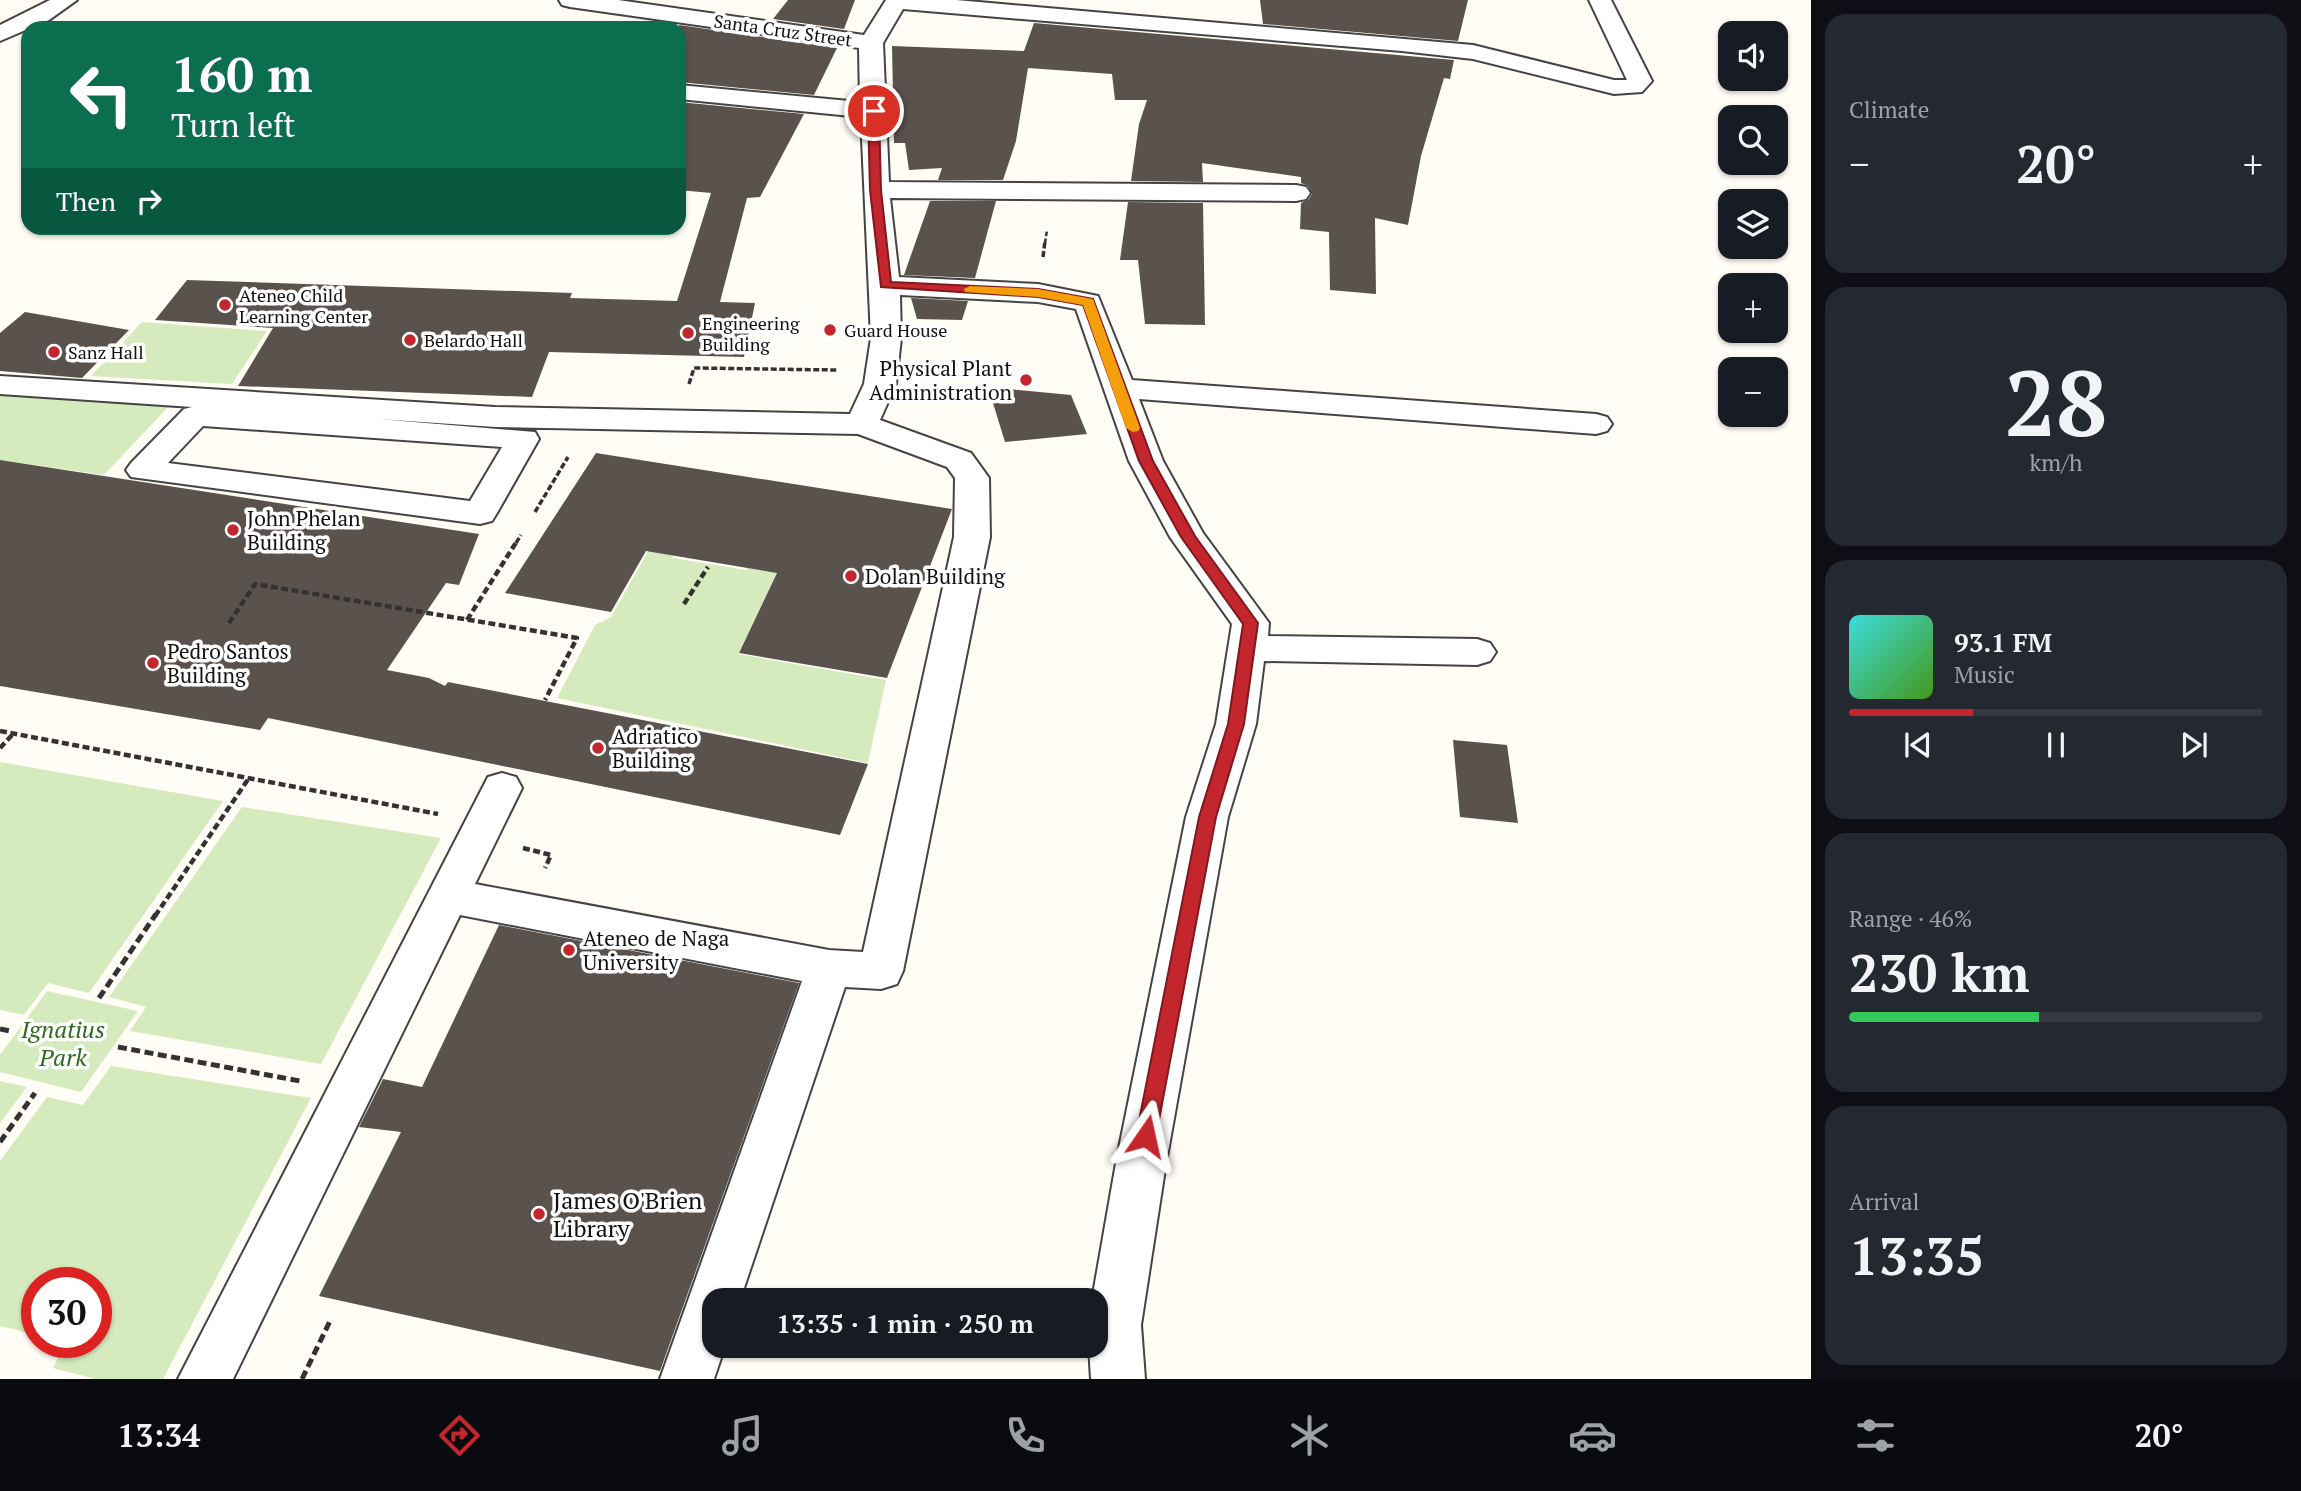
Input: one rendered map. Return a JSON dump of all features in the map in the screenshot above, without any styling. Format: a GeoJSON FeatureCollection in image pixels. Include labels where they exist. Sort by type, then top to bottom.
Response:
{"type":"FeatureCollection","features":[{"type":"Feature","properties":{"kind":"street"},"geometry":{"type":"LineString","coordinates":[[28,21],[66,0]]}},
{"type":"Feature","properties":{"kind":"street","name":"Santa Cruz Street"},"geometry":{"type":"LineString","coordinates":[[570,0],[676,21]]}},
{"type":"Feature","properties":{"kind":"street"},"geometry":{"type":"LineString","coordinates":[[862,424],[880,384],[886,338],[885,285],[876,190],[872,43],[897,1],[1473,52],[1614,88],[1633,87],[1640,80],[1600,0]]}},
{"type":"Feature","properties":{"kind":"street","name":"Santa Cruz Street"},"geometry":{"type":"LineString","coordinates":[[686,23],[872,43]]}},
{"type":"Feature","properties":{"kind":"street"},"geometry":{"type":"LineString","coordinates":[[0,34],[21,24]]}},
{"type":"Feature","properties":{"kind":"street"},"geometry":{"type":"LineString","coordinates":[[686,93],[874,111]]}},
{"type":"Feature","properties":{"kind":"street"},"geometry":{"type":"LineString","coordinates":[[876,190],[1296,193]]}},
{"type":"Feature","properties":{"kind":"street"},"geometry":{"type":"LineString","coordinates":[[885,285],[1038,293],[1088,302],[1146,461],[1188,537],[1251,623],[1236,724],[1207,817],[1141,1163],[1114,1325],[1118,1379]]}},
{"type":"Feature","properties":{"kind":"street"},"geometry":{"type":"LineString","coordinates":[[0,385],[495,417],[530,428]]}},
{"type":"Feature","properties":{"kind":"street"},"geometry":{"type":"LineString","coordinates":[[1118,388],[1596,424]]}},
{"type":"Feature","properties":{"kind":"street"},"geometry":{"type":"LineString","coordinates":[[448,896],[829,968],[881,971],[972,537],[972,478],[959,460],[862,424],[530,428],[195,416],[143,470],[480,513],[530,428]]}},
{"type":"Feature","properties":{"kind":"street"},"geometry":{"type":"LineString","coordinates":[[1247,648],[1477,652]]}},
{"type":"Feature","properties":{"kind":"street"},"geometry":{"type":"LineString","coordinates":[[205,1379],[502,788]]}},
{"type":"Feature","properties":{"kind":"street"},"geometry":{"type":"LineString","coordinates":[[718,1288],[829,968]]}},
{"type":"Feature","properties":{"kind":"street"},"geometry":{"type":"LineString","coordinates":[[687,1379],[702,1336]]}},
{"type":"Feature","properties":{"kind":"path"},"geometry":{"type":"LineString","coordinates":[[684,604],[708,567]]}},
{"type":"Feature","properties":{"kind":"path"},"geometry":{"type":"LineString","coordinates":[[229,624],[255,584],[577,638],[545,701]]}},
{"type":"Feature","properties":{"kind":"path"},"geometry":{"type":"LineString","coordinates":[[0,731],[462,819],[488,839],[551,855],[527,911]]}},
{"type":"Feature","properties":{"kind":"path"},"geometry":{"type":"LineString","coordinates":[[0,748],[13,734]]}},
{"type":"Feature","properties":{"kind":"path"},"geometry":{"type":"LineString","coordinates":[[99,998],[248,778]]}},
{"type":"Feature","properties":{"kind":"path"},"geometry":{"type":"LineString","coordinates":[[0,1029],[10,1031]]}},
{"type":"Feature","properties":{"kind":"path"},"geometry":{"type":"LineString","coordinates":[[118,1047],[352,1090]]}},
{"type":"Feature","properties":{"kind":"path"},"geometry":{"type":"LineString","coordinates":[[0,1142],[35,1093]]}},
{"type":"Feature","properties":{"kind":"path"},"geometry":{"type":"LineString","coordinates":[[302,1379],[330,1321]]}},
{"type":"Feature","properties":{"kind":"green space"},"geometry":{"type":"Polygon","coordinates":[[[142,322],[267,331],[232,384],[91,376],[142,322]]]}},
{"type":"Feature","properties":{"kind":"green space"},"geometry":{"type":"Polygon","coordinates":[[[0,395],[168,407],[104,475],[0,460],[0,395]]]}},
{"type":"Feature","properties":{"kind":"green space"},"geometry":{"type":"Polygon","coordinates":[[[655,539],[677,550],[672,558],[746,570],[752,562],[783,560],[738,654],[886,680],[868,763],[557,698],[595,625],[611,617],[655,539]]]}},
{"type":"Feature","properties":{"kind":"green space"},"geometry":{"type":"Polygon","coordinates":[[[0,762],[223,801],[89,993],[48,983],[24,1015],[0,1010],[0,762]]]}},
{"type":"Feature","properties":{"kind":"green space"},"geometry":{"type":"Polygon","coordinates":[[[242,807],[441,838],[321,1064],[130,1031],[146,1007],[109,997],[242,807]]]}},
{"type":"Feature","properties":{"kind":"green space","name":"Ignatius Park"},"geometry":{"type":"Polygon","coordinates":[[[47,991],[138,1011],[81,1092],[0,1072],[0,1055],[47,991]]]}},
{"type":"Feature","properties":{"kind":"green space"},"geometry":{"type":"Polygon","coordinates":[[[111,1066],[311,1098],[163,1379],[96,1379],[53,1368],[58,1358],[112,1358],[112,1267],[21,1267],[21,1331],[0,1326],[0,1161],[47,1097],[83,1105],[111,1066]]]}},
{"type":"Feature","properties":{"kind":"green space"},"geometry":{"type":"Polygon","coordinates":[[[0,1081],[27,1087],[0,1123],[0,1081]]]}},
{"type":"Feature","properties":{"kind":"building"},"geometry":{"type":"Polygon","coordinates":[[[788,0],[855,0],[844,29],[773,19],[788,0]]]}},
{"type":"Feature","properties":{"kind":"building"},"geometry":{"type":"Polygon","coordinates":[[[1260,0],[1468,0],[1458,41],[1263,24],[1260,0]]]}},
{"type":"Feature","properties":{"kind":"building"},"geometry":{"type":"Polygon","coordinates":[[[1034,23],[1454,60],[1450,79],[1444,78],[1421,156],[1408,225],[1375,218],[1376,294],[1330,290],[1329,232],[1300,229],[1301,203],[1308,200],[1312,194],[1308,186],[1301,183],[1301,177],[1202,163],[1203,182],[1131,181],[1139,124],[1147,100],[1115,100],[1112,74],[1028,68],[1016,141],[1003,180],[938,180],[942,168],[909,170],[905,143],[894,143],[892,46],[1024,51],[1034,23]]]}},
{"type":"Feature","properties":{"kind":"building"},"geometry":{"type":"Polygon","coordinates":[[[686,26],[837,48],[814,95],[686,83],[686,26]]]}},
{"type":"Feature","properties":{"kind":"building"},"geometry":{"type":"Polygon","coordinates":[[[686,103],[804,114],[760,197],[747,198],[720,302],[755,303],[744,357],[549,352],[532,397],[238,386],[273,328],[155,320],[187,280],[572,293],[570,298],[677,301],[711,193],[686,191],[686,103]]]}},
{"type":"Feature","properties":{"kind":"building"},"geometry":{"type":"Polygon","coordinates":[[[930,201],[996,201],[975,278],[904,275],[930,201]]]}},
{"type":"Feature","properties":{"kind":"building"},"geometry":{"type":"Polygon","coordinates":[[[1128,202],[1203,203],[1205,325],[1145,324],[1138,260],[1120,260],[1128,202]]]}},
{"type":"Feature","properties":{"kind":"building"},"geometry":{"type":"Polygon","coordinates":[[[911,298],[968,301],[962,320],[917,319],[911,298]]]}},
{"type":"Feature","properties":{"kind":"building","name":"Sanz Hall"},"geometry":{"type":"Polygon","coordinates":[[[25,312],[129,330],[82,378],[0,371],[0,333],[25,312]]]}},
{"type":"Feature","properties":{"kind":"building"},"geometry":{"type":"Polygon","coordinates":[[[988,387],[1071,395],[1087,434],[1005,442],[988,387]]]}},
{"type":"Feature","properties":{"kind":"building","name":"Dolan Building"},"geometry":{"type":"Polygon","coordinates":[[[596,453],[952,509],[887,678],[739,653],[777,573],[646,551],[611,612],[505,593],[596,453]]]}},
{"type":"Feature","properties":{"kind":"building"},"geometry":{"type":"Polygon","coordinates":[[[0,460],[479,534],[459,585],[446,583],[387,670],[429,678],[445,686],[448,682],[868,764],[840,835],[268,718],[260,730],[0,686],[0,460]]]}},
{"type":"Feature","properties":{"kind":"building"},"geometry":{"type":"Polygon","coordinates":[[[1453,740],[1507,745],[1518,823],[1460,817],[1453,740]]]}},
{"type":"Feature","properties":{"kind":"building","name":"James O'Brien Library"},"geometry":{"type":"Polygon","coordinates":[[[499,925],[799,983],[660,1371],[319,1296],[401,1132],[359,1127],[383,1079],[422,1087],[499,925]]]}},
{"type":"Feature","properties":{"kind":"slow traffic"},"geometry":{"type":"LineString","coordinates":[[970,289],[1038,293],[1088,302],[1133,428]]}},
{"type":"Feature","properties":{"kind":"place","name":"Ateneo Child Learning Center"},"geometry":{"type":"Point","coordinates":[225,305]}},
{"type":"Feature","properties":{"kind":"place","name":"Guard House"},"geometry":{"type":"Point","coordinates":[830,330]}},
{"type":"Feature","properties":{"kind":"place","name":"Engineering Building"},"geometry":{"type":"Point","coordinates":[688,333]}},
{"type":"Feature","properties":{"kind":"place","name":"Belardo Hall"},"geometry":{"type":"Point","coordinates":[410,340]}},
{"type":"Feature","properties":{"kind":"place","name":"Sanz Hall"},"geometry":{"type":"Point","coordinates":[54,352]}},
{"type":"Feature","properties":{"kind":"place","name":"Physical Plant Administration"},"geometry":{"type":"Point","coordinates":[1026,380]}},
{"type":"Feature","properties":{"kind":"place","name":"John Phelan Building"},"geometry":{"type":"Point","coordinates":[233,530]}},
{"type":"Feature","properties":{"kind":"place","name":"Dolan Building"},"geometry":{"type":"Point","coordinates":[851,576]}},
{"type":"Feature","properties":{"kind":"place","name":"Pedro Santos Building"},"geometry":{"type":"Point","coordinates":[153,663]}},
{"type":"Feature","properties":{"kind":"place","name":"Adriatico Building"},"geometry":{"type":"Point","coordinates":[598,748]}},
{"type":"Feature","properties":{"kind":"place","name":"Ateneo de Naga University"},"geometry":{"type":"Point","coordinates":[569,950]}},
{"type":"Feature","properties":{"kind":"place","name":"James O'Brien Library"},"geometry":{"type":"Point","coordinates":[539,1214]}},
{"type":"Feature","properties":{"kind":"route"},"geometry":{"type":"LineString","coordinates":[[874,111],[876,190],[885,285],[1038,293],[1088,302],[1146,461],[1188,537],[1251,623],[1236,724],[1207,817],[1146,1136]]}}]}
